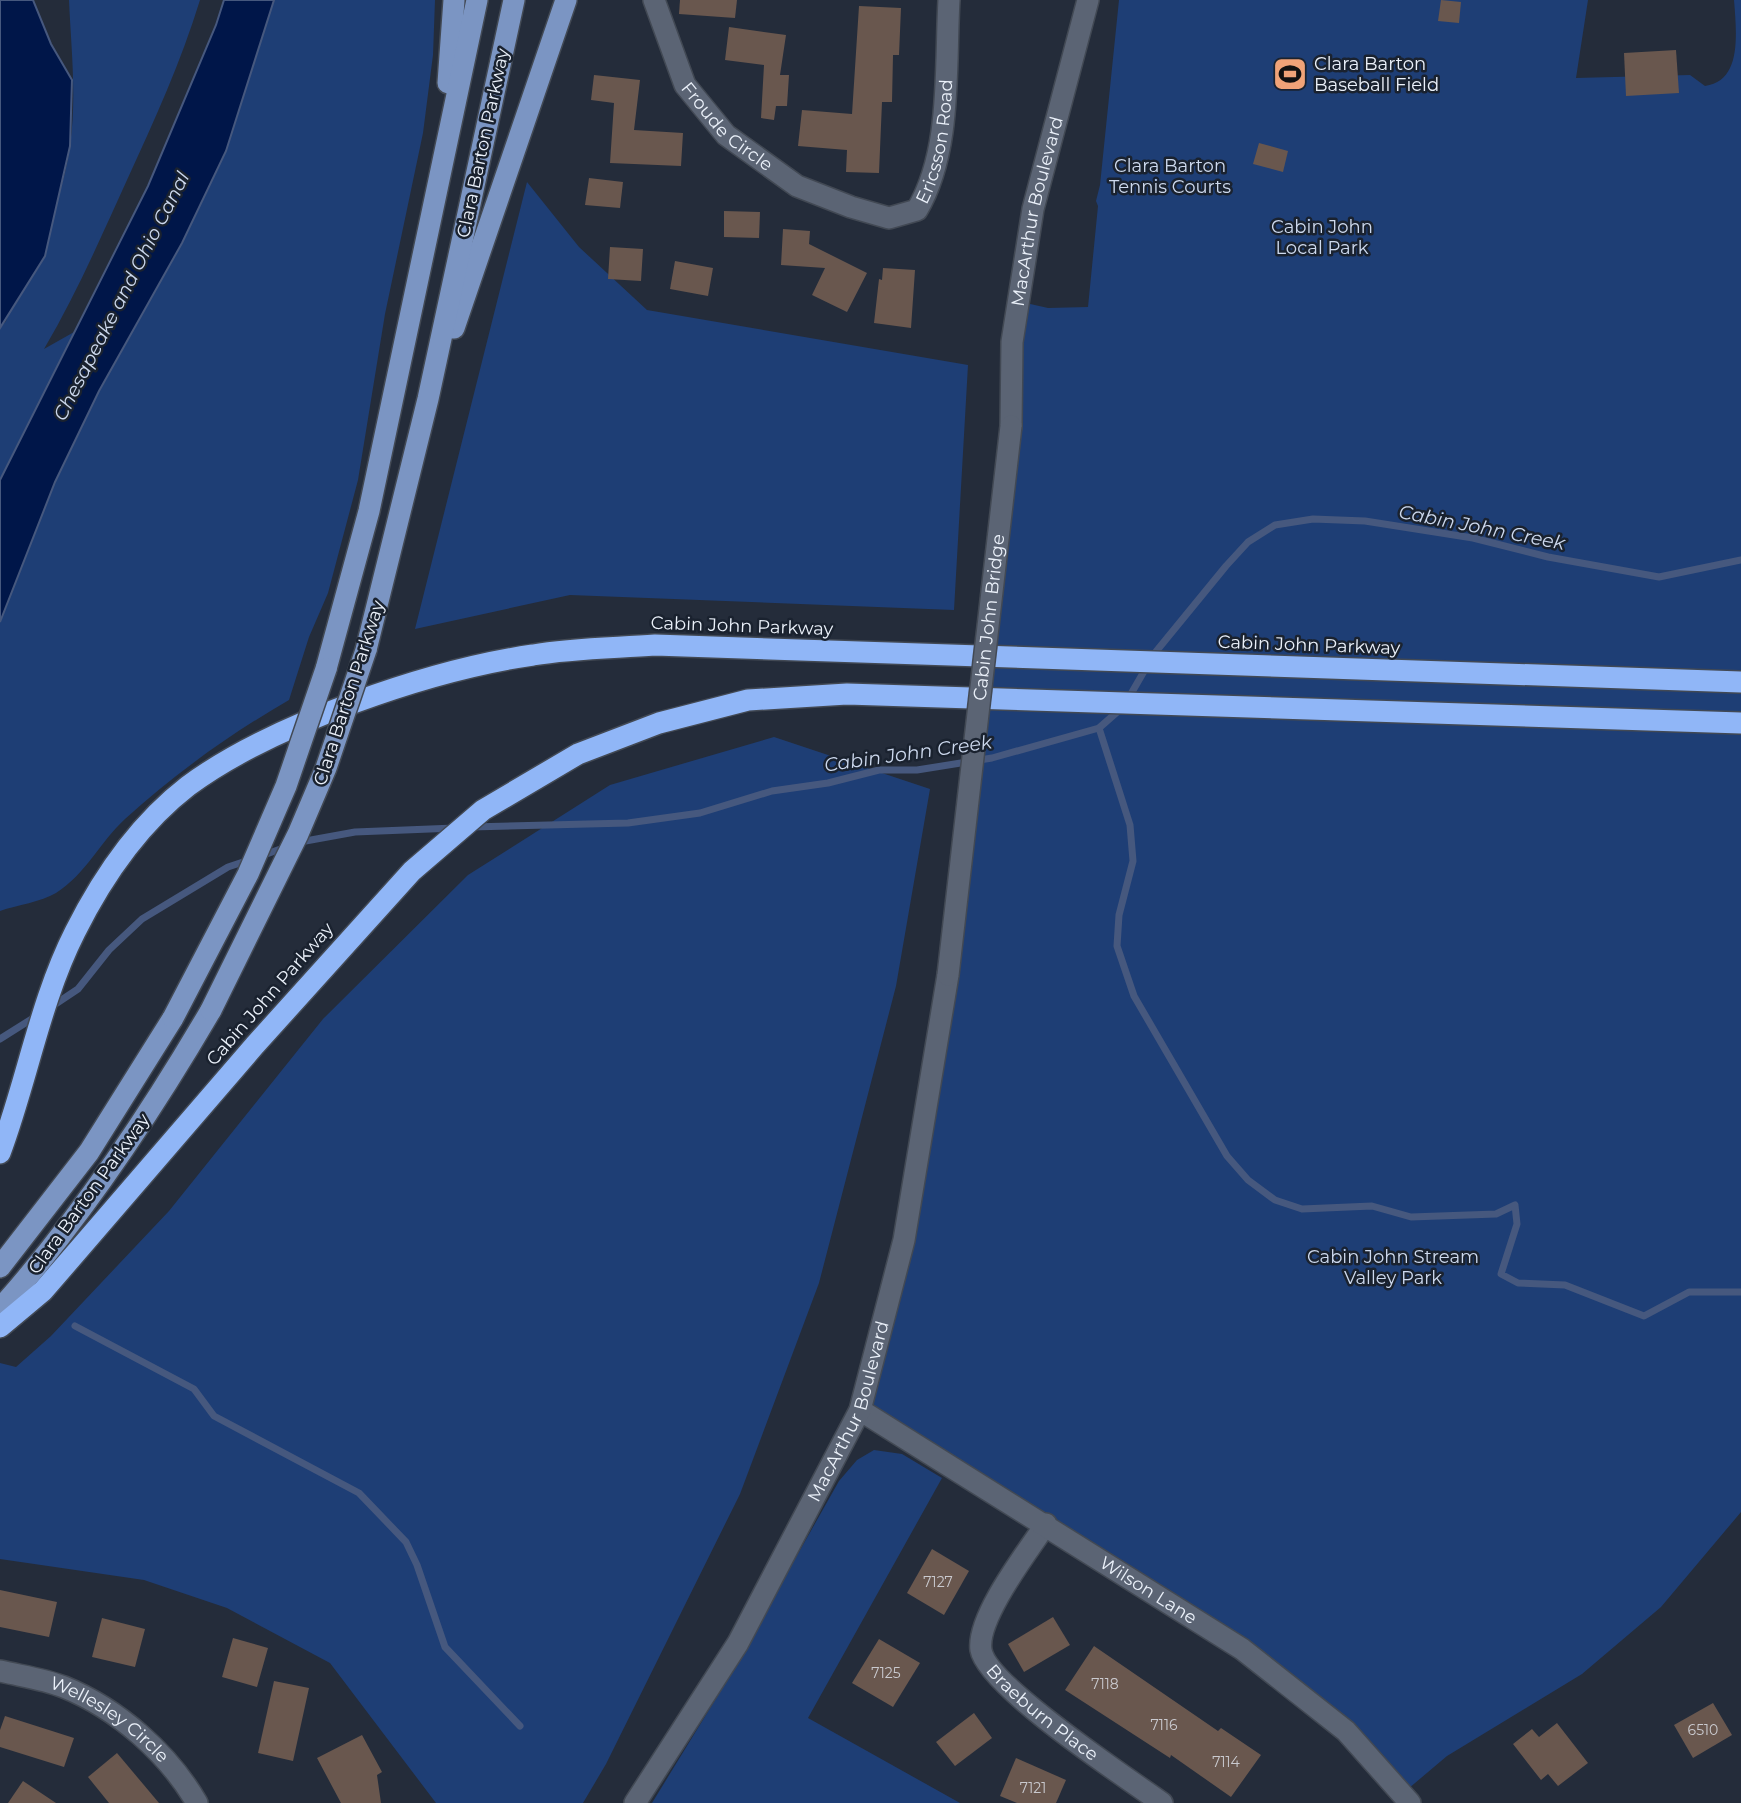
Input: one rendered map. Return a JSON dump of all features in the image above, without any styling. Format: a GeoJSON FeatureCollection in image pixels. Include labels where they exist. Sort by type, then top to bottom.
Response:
{"type":"FeatureCollection","features":[{"type":"Feature","properties":{"kind":"highway","name":"Cabin John Parkway"},"geometry":{"type":"LineString","coordinates":[[2,1149],[58,974],[74,934],[114,867],[134,840],[187,788],[257,743],[383,693],[472,667],[533,654],[655,645],[1741,681]]}},
{"type":"Feature","properties":{"kind":"highway","name":"Cabin John Parkway"},"geometry":{"type":"LineString","coordinates":[[0,1327],[43,1292],[355,932],[412,871],[483,810],[578,754],[659,723],[748,700],[847,694],[913,694],[1741,723]]}},
{"type":"Feature","properties":{"kind":"main road"},"geometry":{"type":"LineString","coordinates":[[443,158],[454,0]]}},
{"type":"Feature","properties":{"kind":"main road","name":"Clara Barton Parkway"},"geometry":{"type":"LineString","coordinates":[[0,1267],[89,1152],[173,1018],[248,874],[286,786],[326,669],[369,511],[477,0]]}},
{"type":"Feature","properties":{"kind":"main road","name":"Clara Barton Parkway"},"geometry":{"type":"LineString","coordinates":[[0,1310],[94,1191],[170,1080],[211,1010],[298,834],[326,768],[366,650],[428,399],[514,0]]}},
{"type":"Feature","properties":{"kind":"main road"},"geometry":{"type":"LineString","coordinates":[[428,399],[486,243],[566,0]]}},
{"type":"Feature","properties":{"kind":"main road","name":"Froude Circle"},"geometry":{"type":"LineString","coordinates":[[654,0],[685,85],[726,135],[797,186],[851,207]]}},
{"type":"Feature","properties":{"kind":"main road","name":"Ericsson Road"},"geometry":{"type":"LineString","coordinates":[[851,207],[889,218],[917,210],[931,187],[940,152],[949,0]]}},
{"type":"Feature","properties":{"kind":"main road","name":"MacArthur Boulevard"},"geometry":{"type":"LineString","coordinates":[[1011,426],[1012,342],[1033,209],[1088,0]]}},
{"type":"Feature","properties":{"kind":"main road","name":"Cabin John Bridge"},"geometry":{"type":"LineString","coordinates":[[947,975],[1011,426]]}},
{"type":"Feature","properties":{"kind":"main road","name":"MacArthur Boulevard"},"geometry":{"type":"LineString","coordinates":[[635,1803],[738,1643],[860,1410],[895,1283],[909,1216],[947,975]]}},
{"type":"Feature","properties":{"kind":"main road","name":"Wilson Lane"},"geometry":{"type":"LineString","coordinates":[[860,1410],[1242,1649],[1346,1731],[1410,1803]]}},
{"type":"Feature","properties":{"kind":"main road","name":"Braeburn Place"},"geometry":{"type":"LineString","coordinates":[[1046,1524],[989,1611],[980,1648],[987,1666],[1001,1682],[1094,1755],[1162,1803]]}},
{"type":"Feature","properties":{"kind":"main road","name":"Wellesley Circle"},"geometry":{"type":"LineString","coordinates":[[0,1671],[64,1687],[129,1724],[182,1776],[197,1803]]}},
{"type":"Feature","properties":{"kind":"green space"},"geometry":{"type":"Polygon","coordinates":[[[69,0],[200,0],[176,69],[147,136],[88,266],[44,349],[90,323],[0,503],[0,328],[6,321],[44,234],[66,167],[73,109],[69,0]]]}},
{"type":"Feature","properties":{"kind":"green space"},"geometry":{"type":"Polygon","coordinates":[[[274,0],[435,0],[433,55],[423,133],[385,314],[358,480],[328,593],[309,637],[289,700],[204,755],[144,802],[116,828],[67,885],[43,899],[0,911],[0,622],[55,482],[99,391],[182,243],[226,151],[274,0]]]}},
{"type":"Feature","properties":{"kind":"green space","name":"Cabin John Stream Valley Park"},"geometry":{"type":"Polygon","coordinates":[[[1119,0],[1588,0],[1576,78],[1690,75],[1705,86],[1725,76],[1731,66],[1736,42],[1734,0],[1741,0],[1741,1512],[1661,1607],[1582,1674],[1447,1756],[1402,1794],[1242,1649],[860,1410],[916,1179],[1017,301],[1048,308],[1088,307],[1098,206],[1096,201],[1100,185],[1119,0]]]}},
{"type":"Feature","properties":{"kind":"green space"},"geometry":{"type":"Polygon","coordinates":[[[527,182],[579,247],[647,310],[968,365],[954,610],[570,595],[415,629],[527,182]]]}},
{"type":"Feature","properties":{"kind":"green space"},"geometry":{"type":"Polygon","coordinates":[[[774,737],[930,789],[896,986],[819,1283],[740,1494],[606,1764],[583,1803],[436,1803],[330,1663],[227,1608],[144,1580],[0,1559],[0,1363],[16,1367],[51,1336],[169,1211],[323,1019],[468,875],[610,785],[774,737]]]}},
{"type":"Feature","properties":{"kind":"green space"},"geometry":{"type":"Polygon","coordinates":[[[874,1450],[902,1454],[942,1478],[808,1718],[960,1803],[652,1803],[720,1692],[839,1481],[857,1460],[874,1450]]]}},
{"type":"Feature","properties":{"kind":"water"},"geometry":{"type":"Polygon","coordinates":[[[0,0],[33,0],[51,44],[72,80],[70,146],[45,256],[0,328],[0,0]]]}},
{"type":"Feature","properties":{"kind":"water","name":"Chesapeake and Ohio Canal"},"geometry":{"type":"Polygon","coordinates":[[[224,0],[274,0],[226,151],[182,243],[99,391],[55,482],[0,622],[0,480],[148,186],[224,0]]]}},
{"type":"Feature","properties":{"kind":"building"},"geometry":{"type":"Polygon","coordinates":[[[680,0],[737,0],[735,18],[679,14],[680,0]]]}},
{"type":"Feature","properties":{"kind":"building"},"geometry":{"type":"Polygon","coordinates":[[[1441,0],[1461,2],[1459,23],[1438,21],[1441,0]]]}},
{"type":"Feature","properties":{"kind":"building"},"geometry":{"type":"Polygon","coordinates":[[[859,6],[901,8],[899,55],[893,55],[892,102],[882,102],[879,173],[846,172],[847,150],[798,146],[802,110],[852,114],[859,6]]]}},
{"type":"Feature","properties":{"kind":"building"},"geometry":{"type":"Polygon","coordinates":[[[729,27],[786,35],[780,75],[789,75],[787,106],[776,106],[774,120],[761,118],[764,65],[725,60],[729,27]]]}},
{"type":"Feature","properties":{"kind":"building"},"geometry":{"type":"Polygon","coordinates":[[[1676,50],[1679,93],[1626,96],[1624,53],[1676,50]]]}},
{"type":"Feature","properties":{"kind":"building"},"geometry":{"type":"Polygon","coordinates":[[[594,75],[640,80],[634,130],[683,133],[681,166],[610,163],[614,103],[591,100],[594,75]]]}},
{"type":"Feature","properties":{"kind":"building"},"geometry":{"type":"Polygon","coordinates":[[[1259,143],[1288,151],[1283,172],[1253,164],[1259,143]]]}},
{"type":"Feature","properties":{"kind":"building"},"geometry":{"type":"Polygon","coordinates":[[[589,178],[623,182],[620,208],[585,205],[589,178]]]}},
{"type":"Feature","properties":{"kind":"building"},"geometry":{"type":"Polygon","coordinates":[[[724,211],[760,212],[759,238],[724,237],[724,211]]]}},
{"type":"Feature","properties":{"kind":"building"},"geometry":{"type":"Polygon","coordinates":[[[783,229],[810,231],[809,244],[867,273],[847,312],[812,295],[825,268],[781,265],[783,229]]]}},
{"type":"Feature","properties":{"kind":"building"},"geometry":{"type":"Polygon","coordinates":[[[610,247],[643,249],[641,281],[608,279],[610,247]]]}},
{"type":"Feature","properties":{"kind":"building"},"geometry":{"type":"Polygon","coordinates":[[[675,261],[713,268],[708,296],[670,289],[675,261]]]}},
{"type":"Feature","properties":{"kind":"building"},"geometry":{"type":"Polygon","coordinates":[[[883,268],[915,270],[911,328],[874,323],[879,279],[882,280],[883,268]]]}},
{"type":"Feature","properties":{"kind":"building"},"geometry":{"type":"Polygon","coordinates":[[[932,1549],[969,1571],[944,1615],[907,1593],[932,1549]]]}},
{"type":"Feature","properties":{"kind":"building"},"geometry":{"type":"Polygon","coordinates":[[[0,1590],[57,1602],[49,1637],[0,1627],[0,1590]]]}},
{"type":"Feature","properties":{"kind":"building"},"geometry":{"type":"Polygon","coordinates":[[[1053,1617],[1070,1645],[1024,1672],[1008,1644],[1053,1617]]]}},
{"type":"Feature","properties":{"kind":"building"},"geometry":{"type":"Polygon","coordinates":[[[102,1618],[145,1629],[135,1667],[92,1657],[102,1618]]]}},
{"type":"Feature","properties":{"kind":"building"},"geometry":{"type":"Polygon","coordinates":[[[233,1638],[268,1648],[257,1687],[222,1677],[233,1638]]]}},
{"type":"Feature","properties":{"kind":"building"},"geometry":{"type":"Polygon","coordinates":[[[879,1639],[920,1663],[893,1707],[852,1683],[879,1639]]]}},
{"type":"Feature","properties":{"kind":"building"},"geometry":{"type":"Polygon","coordinates":[[[1094,1646],[1218,1731],[1221,1728],[1261,1755],[1231,1797],[1171,1755],[1170,1758],[1065,1690],[1094,1646]]]}},
{"type":"Feature","properties":{"kind":"building"},"geometry":{"type":"Polygon","coordinates":[[[274,1681],[309,1688],[293,1761],[258,1753],[274,1681]]]}},
{"type":"Feature","properties":{"kind":"building"},"geometry":{"type":"Polygon","coordinates":[[[1713,1703],[1732,1735],[1693,1758],[1674,1725],[1713,1703]]]}},
{"type":"Feature","properties":{"kind":"building"},"geometry":{"type":"Polygon","coordinates":[[[974,1713],[992,1738],[955,1766],[936,1742],[974,1713]]]}},
{"type":"Feature","properties":{"kind":"building"},"geometry":{"type":"Polygon","coordinates":[[[5,1716],[74,1738],[64,1767],[0,1747],[0,1730],[5,1716]]]}},
{"type":"Feature","properties":{"kind":"building"},"geometry":{"type":"Polygon","coordinates":[[[1557,1723],[1588,1763],[1558,1786],[1548,1774],[1541,1780],[1513,1744],[1532,1729],[1539,1737],[1557,1723]]]}},
{"type":"Feature","properties":{"kind":"building"},"geometry":{"type":"Polygon","coordinates":[[[362,1735],[382,1772],[377,1775],[381,1803],[341,1803],[317,1758],[362,1735]]]}},
{"type":"Feature","properties":{"kind":"building"},"geometry":{"type":"Polygon","coordinates":[[[117,1753],[159,1803],[109,1803],[88,1777],[117,1753]]]}},
{"type":"Feature","properties":{"kind":"building"},"geometry":{"type":"Polygon","coordinates":[[[1016,1758],[1066,1780],[1056,1803],[1017,1803],[1000,1796],[1016,1758]]]}},
{"type":"Feature","properties":{"kind":"building"},"geometry":{"type":"Polygon","coordinates":[[[23,1781],[56,1803],[8,1803],[23,1781]]]}},
{"type":"Feature","properties":{"kind":"waterway","name":"Cabin John Creek"},"geometry":{"type":"LineString","coordinates":[[471,827],[628,823],[700,813],[772,791],[828,783],[879,770],[917,770],[992,758],[1099,728],[1124,706],[1154,654],[1226,566],[1248,542],[1275,525],[1313,519],[1365,521],[1473,538],[1548,557],[1659,577],[1741,560]]}},
{"type":"Feature","properties":{"kind":"waterway"},"geometry":{"type":"LineString","coordinates":[[1099,728],[1130,825],[1133,861],[1119,915],[1117,946],[1134,996],[1227,1156],[1248,1180],[1275,1200],[1302,1209],[1372,1206],[1411,1217],[1496,1214],[1515,1205],[1517,1224],[1501,1274],[1518,1283],[1565,1285],[1644,1316],[1689,1292],[1741,1292]]}},
{"type":"Feature","properties":{"kind":"waterway","name":"Cabin John Creek"},"geometry":{"type":"LineString","coordinates":[[300,842],[355,832],[455,828]]}},
{"type":"Feature","properties":{"kind":"waterway","name":"Cabin John Creek"},"geometry":{"type":"LineString","coordinates":[[261,856],[286,847]]}},
{"type":"Feature","properties":{"kind":"waterway","name":"Cabin John Creek"},"geometry":{"type":"LineString","coordinates":[[51,1007],[78,989],[109,950],[142,919],[228,867],[249,860]]}},
{"type":"Feature","properties":{"kind":"waterway","name":"Cabin John Creek"},"geometry":{"type":"LineString","coordinates":[[0,1039],[38,1015]]}},
{"type":"Feature","properties":{"kind":"waterway"},"geometry":{"type":"LineString","coordinates":[[75,1326],[194,1389],[214,1416],[359,1493],[406,1542],[417,1565],[445,1647],[520,1726]]}},
{"type":"Feature","properties":{"kind":"place","name":"Clara Barton Baseball Field"},"geometry":{"type":"Point","coordinates":[1290,74]}},
{"type":"Feature","properties":{"kind":"park label","name":"Clara Barton Tennis Courts"},"geometry":{"type":"Point","coordinates":[1170,176]}},
{"type":"Feature","properties":{"kind":"park label","name":"Cabin John Local Park"},"geometry":{"type":"Point","coordinates":[1322,237]}}]}
